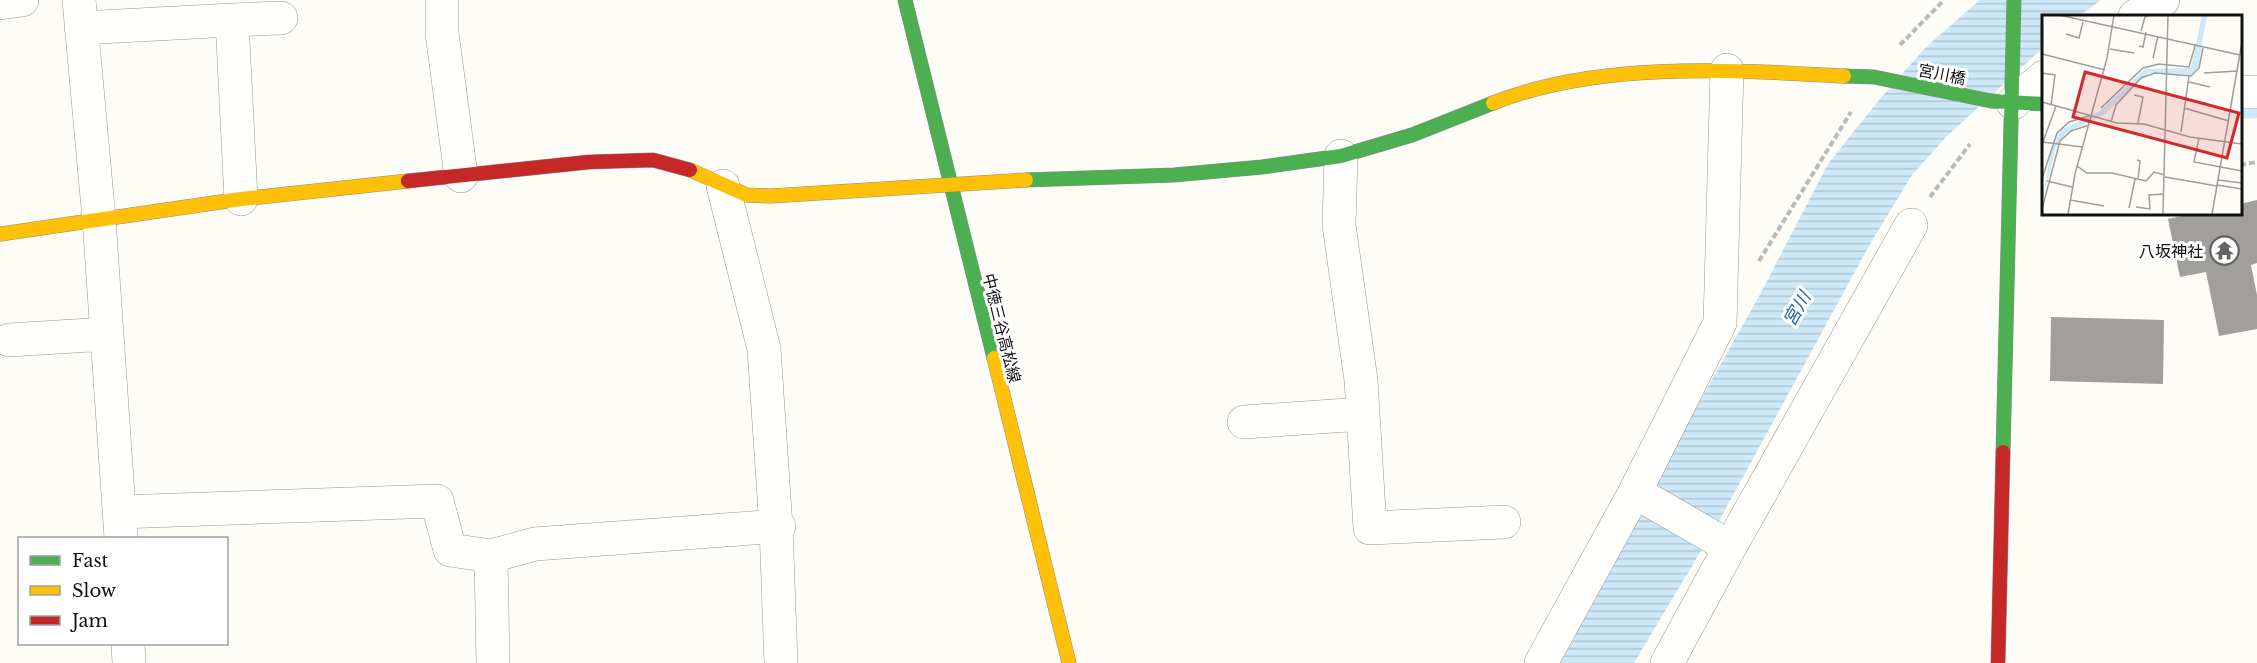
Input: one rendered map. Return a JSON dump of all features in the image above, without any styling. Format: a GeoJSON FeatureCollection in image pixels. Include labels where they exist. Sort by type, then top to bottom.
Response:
{"type":"FeatureCollection","features":[{"type":"Feature","properties":{"kind":"street"},"geometry":{"type":"LineString","coordinates":[[0,3],[22,0]]}},
{"type":"Feature","properties":{"kind":"street"},"geometry":{"type":"LineString","coordinates":[[442,0],[442,33],[461,176]]}},
{"type":"Feature","properties":{"kind":"street","name":"中徳三谷高松線"},"geometry":{"type":"LineString","coordinates":[[905,0],[1069,663]]}},
{"type":"Feature","properties":{"kind":"street"},"geometry":{"type":"LineString","coordinates":[[1998,663],[2021,94],[2014,0]]}},
{"type":"Feature","properties":{"kind":"street"},"geometry":{"type":"LineString","coordinates":[[2137,15],[2163,0]]}},
{"type":"Feature","properties":{"kind":"street"},"geometry":{"type":"LineString","coordinates":[[281,18],[232,20],[80,14],[99,219],[120,525],[437,501],[450,550],[491,556],[535,544],[777,526]]}},
{"type":"Feature","properties":{"kind":"street"},"geometry":{"type":"LineString","coordinates":[[232,20],[241,199]]}},
{"type":"Feature","properties":{"kind":"street"},"geometry":{"type":"LineString","coordinates":[[1541,663],[1637,494],[1720,323],[1727,70]]}},
{"type":"Feature","properties":{"kind":"street","name":"宮川橋"},"geometry":{"type":"LineString","coordinates":[[0,234],[241,199],[589,162],[653,160],[687,169],[747,195],[771,196],[1174,175],[1262,167],[1341,156],[1377,147],[1503,99],[1539,88],[1578,80],[1628,75],[1727,70],[1874,77],[2021,94]]}},
{"type":"Feature","properties":{"kind":"street"},"geometry":{"type":"LineString","coordinates":[[1341,156],[1339,225],[1361,380],[1370,528],[1504,522]]}},
{"type":"Feature","properties":{"kind":"street"},"geometry":{"type":"LineString","coordinates":[[723,186],[764,349],[777,526],[781,663]]}},
{"type":"Feature","properties":{"kind":"street"},"geometry":{"type":"LineString","coordinates":[[1667,663],[1724,544],[1911,225]]}},
{"type":"Feature","properties":{"kind":"street"},"geometry":{"type":"LineString","coordinates":[[9,340],[107,334]]}},
{"type":"Feature","properties":{"kind":"street"},"geometry":{"type":"LineString","coordinates":[[1244,422],[1363,414]]}},
{"type":"Feature","properties":{"kind":"street"},"geometry":{"type":"LineString","coordinates":[[1637,494],[1724,544]]}},
{"type":"Feature","properties":{"kind":"street"},"geometry":{"type":"LineString","coordinates":[[491,556],[493,663]]}},
{"type":"Feature","properties":{"kind":"street"},"geometry":{"type":"LineString","coordinates":[[128,645],[129,663]]}},
{"type":"Feature","properties":{"kind":"path"},"geometry":{"type":"LineString","coordinates":[[1894,52],[1944,0]]}},
{"type":"Feature","properties":{"kind":"path"},"geometry":{"type":"LineString","coordinates":[[1757,263],[1855,105]]}},
{"type":"Feature","properties":{"kind":"path"},"geometry":{"type":"LineString","coordinates":[[1911,225],[1970,144]]}},
{"type":"Feature","properties":{"kind":"path"},"geometry":{"type":"LineString","coordinates":[[2242,165],[2257,162]]}},
{"type":"Feature","properties":{"kind":"water","name":"宮川"},"geometry":{"type":"Polygon","coordinates":[[[1980,0],[2101,0],[2080,15],[2042,15],[2042,49],[1947,136],[1912,175],[1870,244],[1720,519],[1634,663],[1555,663],[1757,300],[1828,164],[1879,100],[1927,46],[1980,0]]]}},
{"type":"Feature","properties":{"kind":"building"},"geometry":{"type":"Polygon","coordinates":[[[2257,200],[2257,263],[2251,265],[2257,295],[2257,329],[2219,336],[2206,272],[2180,277],[2168,219],[2191,214],[2242,214],[2242,204],[2257,200]]]}},
{"type":"Feature","properties":{"kind":"building"},"geometry":{"type":"Polygon","coordinates":[[[2051,317],[2164,320],[2163,384],[2050,381],[2051,317]]]}},
{"type":"Feature","properties":{"kind":"waterway"},"geometry":{"type":"LineString","coordinates":[[2242,113],[2257,112]]}},
{"type":"Feature","properties":{"kind":"traffic: fast"},"geometry":{"type":"LineString","coordinates":[[905,0],[994,358]]}},
{"type":"Feature","properties":{"kind":"traffic: fast"},"geometry":{"type":"LineString","coordinates":[[2003,452],[2014,0]]}},
{"type":"Feature","properties":{"kind":"traffic: fast"},"geometry":{"type":"LineString","coordinates":[[1844,76],[1874,77],[1991,101],[2042,104]]}},
{"type":"Feature","properties":{"kind":"traffic: fast"},"geometry":{"type":"LineString","coordinates":[[1026,180],[1174,175],[1262,167],[1341,156],[1412,135],[1493,103]]}},
{"type":"Feature","properties":{"kind":"traffic: slow"},"geometry":{"type":"LineString","coordinates":[[1493,103],[1577,80],[1621,74],[1712,71],[1844,76]]}},
{"type":"Feature","properties":{"kind":"traffic: slow"},"geometry":{"type":"LineString","coordinates":[[690,170],[747,195],[771,196],[1026,180]]}},
{"type":"Feature","properties":{"kind":"traffic: slow"},"geometry":{"type":"LineString","coordinates":[[0,234],[241,199],[408,181]]}},
{"type":"Feature","properties":{"kind":"traffic: slow"},"geometry":{"type":"LineString","coordinates":[[994,358],[1069,663]]}},
{"type":"Feature","properties":{"kind":"traffic: jam"},"geometry":{"type":"LineString","coordinates":[[408,181],[589,162],[653,160],[690,170]]}},
{"type":"Feature","properties":{"kind":"traffic: jam"},"geometry":{"type":"LineString","coordinates":[[1998,663],[2003,452]]}},
{"type":"Feature","properties":{"kind":"place","name":"八坂神社"},"geometry":{"type":"Point","coordinates":[2224,251]}}]}
